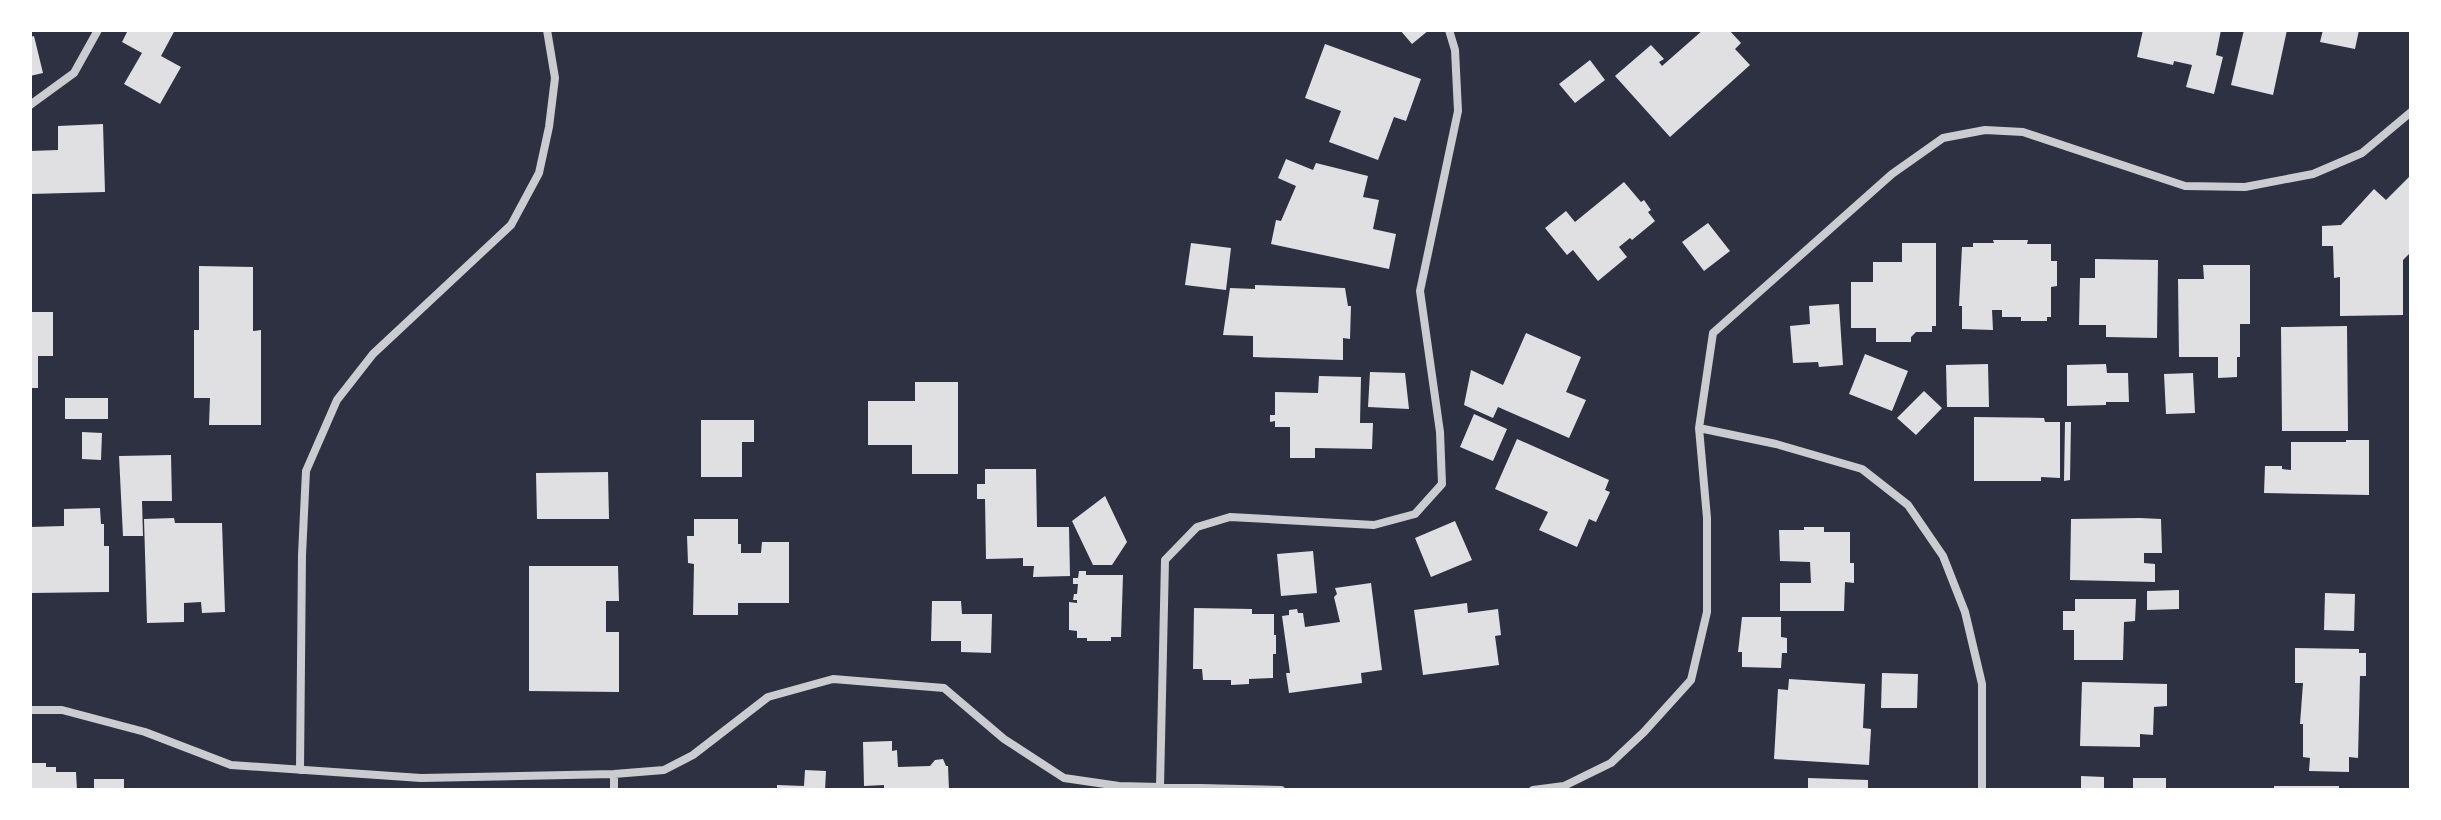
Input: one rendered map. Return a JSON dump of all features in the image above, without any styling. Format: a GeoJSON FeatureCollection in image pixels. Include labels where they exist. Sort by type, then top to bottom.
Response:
{"type":"FeatureCollection","features":[{"type":"Feature","properties":{"kind":"street"},"geometry":{"type":"LineString","coordinates":[[30,105],[74,73],[98,30]]}},
{"type":"Feature","properties":{"kind":"street"},"geometry":{"type":"LineString","coordinates":[[300,770],[306,471],[337,400],[373,354],[511,225],[539,173],[549,127],[555,78],[547,30]]}},
{"type":"Feature","properties":{"kind":"street"},"geometry":{"type":"LineString","coordinates":[[1160,787],[1165,560],[1197,527],[1230,517],[1374,525],[1415,514],[1442,484],[1440,432],[1420,291],[1458,111],[1455,50],[1449,30]]}},
{"type":"Feature","properties":{"kind":"street"},"geometry":{"type":"LineString","coordinates":[[1533,790],[1564,786],[1611,763],[1691,680],[1707,612],[1707,518],[1699,428],[1713,333],[1892,174],[1943,138],[1985,130],[2023,132],[2185,186],[2245,187],[2313,174],[2362,153],[2411,112]]}},
{"type":"Feature","properties":{"kind":"street"},"geometry":{"type":"LineString","coordinates":[[1699,428],[1776,444],[1862,469],[1908,505],[1943,556],[1965,612],[1982,684],[1982,790]]}},
{"type":"Feature","properties":{"kind":"street"},"geometry":{"type":"LineString","coordinates":[[30,710],[62,710],[145,732],[231,765],[421,778],[614,774],[664,770],[693,755],[768,697],[833,679],[944,688],[1004,739],[1064,778],[1119,786],[1281,790]]}},
{"type":"Feature","properties":{"kind":"street"},"geometry":{"type":"LineString","coordinates":[[614,774],[614,790]]}},
{"type":"Feature","properties":{"kind":"building"},"geometry":{"type":"Polygon","coordinates":[[[128,30],[175,30],[161,56],[181,67],[160,104],[124,84],[142,53],[122,42],[128,30]]]}},
{"type":"Feature","properties":{"kind":"building"},"geometry":{"type":"Polygon","coordinates":[[[1400,30],[1429,30],[1412,44],[1400,30]]]}},
{"type":"Feature","properties":{"kind":"building"},"geometry":{"type":"Polygon","coordinates":[[[1703,30],[1729,30],[1741,43],[1735,49],[1750,65],[1670,137],[1615,76],[1651,45],[1664,59],[1659,62],[1662,66],[1703,30]]]}},
{"type":"Feature","properties":{"kind":"building"},"geometry":{"type":"Polygon","coordinates":[[[2143,30],[2221,30],[2216,55],[2223,57],[2214,94],[2186,87],[2192,65],[2174,61],[2173,65],[2137,57],[2143,30]]]}},
{"type":"Feature","properties":{"kind":"building"},"geometry":{"type":"Polygon","coordinates":[[[2244,30],[2287,30],[2273,95],[2231,85],[2244,30]]]}},
{"type":"Feature","properties":{"kind":"building"},"geometry":{"type":"Polygon","coordinates":[[[2323,30],[2359,30],[2355,49],[2320,42],[2323,30]]]}},
{"type":"Feature","properties":{"kind":"building"},"geometry":{"type":"Polygon","coordinates":[[[34,36],[43,73],[30,76],[30,37],[34,36]]]}},
{"type":"Feature","properties":{"kind":"building"},"geometry":{"type":"Polygon","coordinates":[[[1325,44],[1421,79],[1406,121],[1394,117],[1378,160],[1329,142],[1341,111],[1305,98],[1325,44]]]}},
{"type":"Feature","properties":{"kind":"building"},"geometry":{"type":"Polygon","coordinates":[[[1590,60],[1605,80],[1575,103],[1559,84],[1590,60]]]}},
{"type":"Feature","properties":{"kind":"building"},"geometry":{"type":"Polygon","coordinates":[[[103,124],[105,192],[30,194],[30,151],[58,150],[58,126],[103,124]]]}},
{"type":"Feature","properties":{"kind":"building"},"geometry":{"type":"Polygon","coordinates":[[[1286,159],[1313,170],[1316,163],[1368,176],[1363,197],[1379,200],[1373,229],[1396,234],[1389,269],[1271,244],[1276,220],[1281,221],[1296,186],[1278,178],[1286,159]]]}},
{"type":"Feature","properties":{"kind":"building"},"geometry":{"type":"Polygon","coordinates":[[[2411,175],[2411,252],[2403,260],[2403,315],[2340,316],[2340,277],[2334,278],[2333,246],[2322,246],[2322,226],[2341,225],[2374,189],[2386,200],[2411,175]]]}},
{"type":"Feature","properties":{"kind":"building"},"geometry":{"type":"Polygon","coordinates":[[[1624,182],[1641,202],[1644,200],[1655,221],[1619,247],[1627,257],[1598,281],[1573,250],[1567,255],[1545,228],[1566,211],[1575,222],[1624,182]]]}},
{"type":"Feature","properties":{"kind":"building"},"geometry":{"type":"Polygon","coordinates":[[[1708,223],[1730,251],[1704,271],[1682,242],[1708,223]]]}},
{"type":"Feature","properties":{"kind":"building"},"geometry":{"type":"Polygon","coordinates":[[[1993,240],[2028,240],[2027,244],[2051,244],[2051,261],[2057,261],[2057,286],[2051,287],[2051,317],[2047,317],[2047,321],[2021,321],[2021,317],[2002,317],[2002,310],[1992,310],[1993,330],[1962,329],[1962,306],[1959,306],[1962,247],[1973,247],[1973,243],[1994,243],[1993,240]]]}},
{"type":"Feature","properties":{"kind":"building"},"geometry":{"type":"Polygon","coordinates":[[[1191,243],[1231,248],[1226,290],[1185,285],[1191,243]]]}},
{"type":"Feature","properties":{"kind":"building"},"geometry":{"type":"Polygon","coordinates":[[[1902,243],[1936,243],[1936,326],[1932,326],[1932,332],[1916,332],[1911,342],[1876,342],[1876,328],[1851,328],[1851,282],[1873,282],[1873,262],[1902,262],[1902,243]]]}},
{"type":"Feature","properties":{"kind":"building"},"geometry":{"type":"Polygon","coordinates":[[[2095,259],[2158,260],[2157,338],[2106,337],[2106,325],[2079,325],[2080,278],[2095,278],[2095,259]]]}},
{"type":"Feature","properties":{"kind":"building"},"geometry":{"type":"Polygon","coordinates":[[[2203,265],[2250,265],[2250,324],[2240,324],[2237,377],[2218,378],[2218,357],[2179,357],[2178,279],[2204,279],[2203,265]]]}},
{"type":"Feature","properties":{"kind":"building"},"geometry":{"type":"Polygon","coordinates":[[[199,266],[253,267],[253,331],[261,330],[261,425],[209,425],[210,398],[194,398],[194,330],[199,330],[199,266]]]}},
{"type":"Feature","properties":{"kind":"building"},"geometry":{"type":"Polygon","coordinates":[[[1255,285],[1345,288],[1348,306],[1351,306],[1350,339],[1343,338],[1343,360],[1253,357],[1253,336],[1223,335],[1230,288],[1255,289],[1255,285]]]}},
{"type":"Feature","properties":{"kind":"building"},"geometry":{"type":"Polygon","coordinates":[[[1839,304],[1843,365],[1819,367],[1818,362],[1793,363],[1790,326],[1810,324],[1809,306],[1839,304]]]}},
{"type":"Feature","properties":{"kind":"building"},"geometry":{"type":"Polygon","coordinates":[[[30,312],[53,312],[53,356],[38,356],[38,388],[30,388],[30,312]]]}},
{"type":"Feature","properties":{"kind":"building"},"geometry":{"type":"Polygon","coordinates":[[[2347,326],[2348,431],[2282,431],[2281,327],[2347,326]]]}},
{"type":"Feature","properties":{"kind":"building"},"geometry":{"type":"Polygon","coordinates":[[[1526,333],[1581,357],[1566,392],[1586,400],[1569,438],[1498,407],[1493,418],[1464,405],[1471,370],[1503,385],[1526,333]]]}},
{"type":"Feature","properties":{"kind":"building"},"geometry":{"type":"Polygon","coordinates":[[[1865,354],[1908,371],[1892,411],[1849,394],[1865,354]]]}},
{"type":"Feature","properties":{"kind":"building"},"geometry":{"type":"Polygon","coordinates":[[[1988,364],[1989,407],[1947,407],[1946,365],[1988,364]]]}},
{"type":"Feature","properties":{"kind":"building"},"geometry":{"type":"Polygon","coordinates":[[[2106,364],[2107,373],[2128,373],[2129,402],[2067,406],[2067,365],[2106,364]]]}},
{"type":"Feature","properties":{"kind":"building"},"geometry":{"type":"Polygon","coordinates":[[[1370,372],[1405,373],[1409,409],[1368,407],[1370,372]]]}},
{"type":"Feature","properties":{"kind":"building"},"geometry":{"type":"Polygon","coordinates":[[[2193,373],[2195,413],[2166,414],[2164,374],[2193,373]]]}},
{"type":"Feature","properties":{"kind":"building"},"geometry":{"type":"Polygon","coordinates":[[[1319,376],[1361,377],[1360,423],[1373,423],[1372,449],[1315,448],[1315,458],[1290,458],[1290,427],[1275,427],[1275,421],[1270,422],[1270,415],[1275,415],[1275,392],[1318,393],[1319,376]]]}},
{"type":"Feature","properties":{"kind":"building"},"geometry":{"type":"Polygon","coordinates":[[[915,382],[958,382],[958,474],[912,474],[912,445],[868,445],[868,401],[915,401],[915,382]]]}},
{"type":"Feature","properties":{"kind":"building"},"geometry":{"type":"Polygon","coordinates":[[[1924,391],[1942,408],[1916,435],[1897,418],[1924,391]]]}},
{"type":"Feature","properties":{"kind":"building"},"geometry":{"type":"Polygon","coordinates":[[[65,398],[108,398],[108,419],[65,419],[65,398]]]}},
{"type":"Feature","properties":{"kind":"building"},"geometry":{"type":"Polygon","coordinates":[[[1474,414],[1507,429],[1493,461],[1460,447],[1474,414]]]}},
{"type":"Feature","properties":{"kind":"building"},"geometry":{"type":"Polygon","coordinates":[[[1974,417],[2044,418],[2045,422],[2060,422],[2060,478],[1974,481],[1974,417]]]}},
{"type":"Feature","properties":{"kind":"building"},"geometry":{"type":"Polygon","coordinates":[[[701,420],[754,420],[754,442],[742,442],[742,477],[701,477],[701,420]]]}},
{"type":"Feature","properties":{"kind":"building"},"geometry":{"type":"Polygon","coordinates":[[[2065,422],[2071,422],[2070,480],[2064,481],[2065,422]]]}},
{"type":"Feature","properties":{"kind":"building"},"geometry":{"type":"Polygon","coordinates":[[[82,432],[102,433],[101,460],[82,459],[82,432]]]}},
{"type":"Feature","properties":{"kind":"building"},"geometry":{"type":"Polygon","coordinates":[[[1517,439],[1609,480],[1605,490],[1610,492],[1596,522],[1589,519],[1577,547],[1539,530],[1548,512],[1495,489],[1517,439]]]}},
{"type":"Feature","properties":{"kind":"building"},"geometry":{"type":"Polygon","coordinates":[[[2369,440],[2369,495],[2264,493],[2265,466],[2282,466],[2282,469],[2291,470],[2291,442],[2369,440]]]}},
{"type":"Feature","properties":{"kind":"building"},"geometry":{"type":"Polygon","coordinates":[[[171,455],[172,501],[142,501],[143,536],[123,536],[119,456],[171,455]]]}},
{"type":"Feature","properties":{"kind":"building"},"geometry":{"type":"Polygon","coordinates":[[[985,469],[1036,469],[1037,527],[1069,527],[1070,576],[1033,577],[1034,566],[1023,566],[1023,558],[986,559],[985,499],[977,499],[977,484],[985,484],[985,469]]]}},
{"type":"Feature","properties":{"kind":"building"},"geometry":{"type":"Polygon","coordinates":[[[608,472],[609,519],[537,519],[536,473],[608,472]]]}},
{"type":"Feature","properties":{"kind":"building"},"geometry":{"type":"Polygon","coordinates":[[[1105,496],[1127,542],[1112,565],[1093,565],[1072,521],[1105,496]]]}},
{"type":"Feature","properties":{"kind":"building"},"geometry":{"type":"Polygon","coordinates":[[[100,508],[104,546],[109,546],[109,592],[30,593],[30,527],[64,526],[64,509],[100,508]]]}},
{"type":"Feature","properties":{"kind":"building"},"geometry":{"type":"Polygon","coordinates":[[[174,518],[175,523],[222,523],[225,612],[202,613],[201,602],[184,603],[184,622],[147,623],[144,519],[174,518]]]}},
{"type":"Feature","properties":{"kind":"building"},"geometry":{"type":"Polygon","coordinates":[[[694,519],[738,519],[741,553],[761,553],[762,542],[789,542],[789,603],[738,603],[738,615],[693,615],[694,564],[688,563],[687,536],[694,536],[694,519]]]}},
{"type":"Feature","properties":{"kind":"building"},"geometry":{"type":"Polygon","coordinates":[[[2071,519],[2161,519],[2162,553],[2144,553],[2144,563],[2155,564],[2155,582],[2070,580],[2071,519]]]}},
{"type":"Feature","properties":{"kind":"building"},"geometry":{"type":"Polygon","coordinates":[[[1455,521],[1472,560],[1431,577],[1415,538],[1455,521]]]}},
{"type":"Feature","properties":{"kind":"building"},"geometry":{"type":"Polygon","coordinates":[[[1804,527],[1824,527],[1824,532],[1850,532],[1850,563],[1854,563],[1854,583],[1845,582],[1844,611],[1780,611],[1780,583],[1811,583],[1810,562],[1780,561],[1779,530],[1804,530],[1804,527]]]}},
{"type":"Feature","properties":{"kind":"building"},"geometry":{"type":"Polygon","coordinates":[[[1313,551],[1317,593],[1281,596],[1277,554],[1313,551]]]}},
{"type":"Feature","properties":{"kind":"building"},"geometry":{"type":"Polygon","coordinates":[[[529,566],[618,566],[619,601],[606,601],[606,632],[619,632],[619,692],[529,691],[529,566]]]}},
{"type":"Feature","properties":{"kind":"building"},"geometry":{"type":"Polygon","coordinates":[[[1079,571],[1086,571],[1086,575],[1123,575],[1121,637],[1111,637],[1111,641],[1087,641],[1087,638],[1077,638],[1077,631],[1069,630],[1069,602],[1077,603],[1073,600],[1078,584],[1073,584],[1073,578],[1078,578],[1079,571]]]}},
{"type":"Feature","properties":{"kind":"building"},"geometry":{"type":"Polygon","coordinates":[[[1371,583],[1382,670],[1361,673],[1362,683],[1289,693],[1286,673],[1290,673],[1282,616],[1289,615],[1289,610],[1297,609],[1298,613],[1303,613],[1305,627],[1340,622],[1335,588],[1371,583]]]}},
{"type":"Feature","properties":{"kind":"building"},"geometry":{"type":"Polygon","coordinates":[[[2179,590],[2179,609],[2147,610],[2147,591],[2179,590]]]}},
{"type":"Feature","properties":{"kind":"building"},"geometry":{"type":"Polygon","coordinates":[[[2325,593],[2355,594],[2354,631],[2324,630],[2325,593]]]}},
{"type":"Feature","properties":{"kind":"building"},"geometry":{"type":"Polygon","coordinates":[[[2075,599],[2136,599],[2135,621],[2124,622],[2123,660],[2074,660],[2074,630],[2063,630],[2063,611],[2075,611],[2075,599]]]}},
{"type":"Feature","properties":{"kind":"building"},"geometry":{"type":"Polygon","coordinates":[[[932,601],[961,601],[962,614],[992,614],[991,653],[961,652],[961,641],[931,641],[932,601]]]}},
{"type":"Feature","properties":{"kind":"building"},"geometry":{"type":"Polygon","coordinates":[[[1467,603],[1468,613],[1498,609],[1501,635],[1495,636],[1499,665],[1423,675],[1414,610],[1467,603]]]}},
{"type":"Feature","properties":{"kind":"building"},"geometry":{"type":"Polygon","coordinates":[[[1194,608],[1252,609],[1252,614],[1274,614],[1276,654],[1273,654],[1273,678],[1249,679],[1249,684],[1231,685],[1231,680],[1203,680],[1202,669],[1193,669],[1194,608]]]}},
{"type":"Feature","properties":{"kind":"building"},"geometry":{"type":"Polygon","coordinates":[[[1742,617],[1781,617],[1781,637],[1787,638],[1787,653],[1782,653],[1781,668],[1742,667],[1742,652],[1738,652],[1742,617]]]}},
{"type":"Feature","properties":{"kind":"building"},"geometry":{"type":"Polygon","coordinates":[[[2295,648],[2359,649],[2359,653],[2366,653],[2366,676],[2360,676],[2358,758],[2349,757],[2349,772],[2309,771],[2310,758],[2303,757],[2303,724],[2300,724],[2303,683],[2295,683],[2295,648]]]}},
{"type":"Feature","properties":{"kind":"building"},"geometry":{"type":"Polygon","coordinates":[[[1882,673],[1918,674],[1917,708],[1881,708],[1882,673]]]}},
{"type":"Feature","properties":{"kind":"building"},"geometry":{"type":"Polygon","coordinates":[[[1789,679],[1865,684],[1863,728],[1871,729],[1869,765],[1774,759],[1778,689],[1788,690],[1789,679]]]}},
{"type":"Feature","properties":{"kind":"building"},"geometry":{"type":"Polygon","coordinates":[[[2082,682],[2167,684],[2167,706],[2154,707],[2153,735],[2140,734],[2140,747],[2080,746],[2082,682]]]}},
{"type":"Feature","properties":{"kind":"building"},"geometry":{"type":"Polygon","coordinates":[[[892,741],[892,751],[897,750],[898,767],[930,766],[935,760],[943,759],[948,766],[949,790],[884,790],[884,785],[864,786],[863,742],[892,741]]]}},
{"type":"Feature","properties":{"kind":"building"},"geometry":{"type":"Polygon","coordinates":[[[30,763],[46,763],[46,767],[56,767],[56,772],[76,772],[77,790],[30,790],[30,763]]]}},
{"type":"Feature","properties":{"kind":"building"},"geometry":{"type":"Polygon","coordinates":[[[805,770],[826,771],[825,790],[777,790],[777,785],[804,786],[805,770]]]}},
{"type":"Feature","properties":{"kind":"building"},"geometry":{"type":"Polygon","coordinates":[[[2081,776],[2104,777],[2104,790],[2081,790],[2081,776]]]}},
{"type":"Feature","properties":{"kind":"building"},"geometry":{"type":"Polygon","coordinates":[[[1808,778],[1868,780],[1868,790],[1808,790],[1808,778]]]}},
{"type":"Feature","properties":{"kind":"building"},"geometry":{"type":"Polygon","coordinates":[[[2133,778],[2166,778],[2166,790],[2133,790],[2133,778]]]}},
{"type":"Feature","properties":{"kind":"building"},"geometry":{"type":"Polygon","coordinates":[[[94,779],[124,779],[124,790],[94,790],[94,779]]]}},
{"type":"Feature","properties":{"kind":"building"},"geometry":{"type":"Polygon","coordinates":[[[2274,786],[2339,786],[2339,790],[2274,790],[2274,786]]]}}]}
